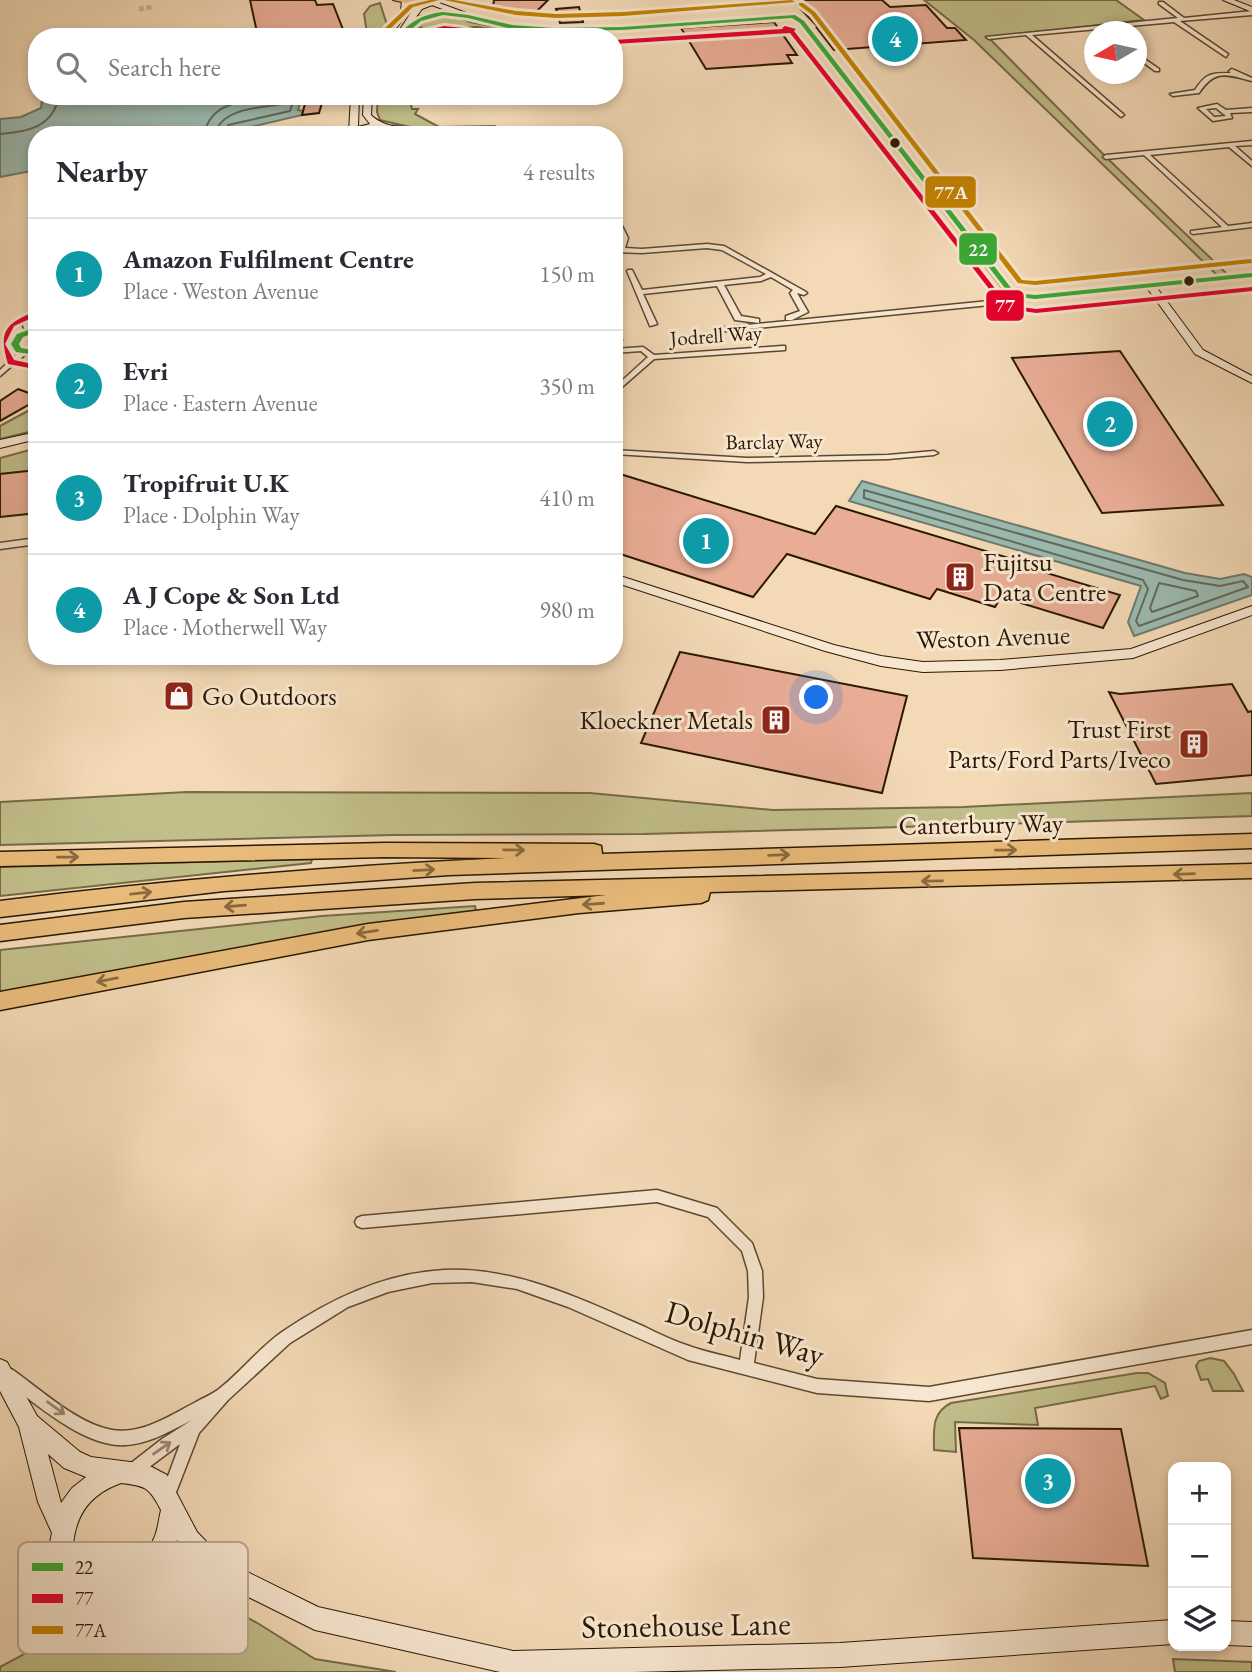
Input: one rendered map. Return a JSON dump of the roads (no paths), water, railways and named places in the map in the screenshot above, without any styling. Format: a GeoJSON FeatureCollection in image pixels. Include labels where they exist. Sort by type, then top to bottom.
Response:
{"type":"FeatureCollection","features":[{"type":"Feature","properties":{"kind":"highway","name":"Canterbury Way"},"geometry":{"type":"LineString","coordinates":[[710,857],[1252,841]]}},
{"type":"Feature","properties":{"kind":"highway"},"geometry":{"type":"LineString","coordinates":[[0,859],[490,849],[710,857]]}},
{"type":"Feature","properties":{"kind":"highway"},"geometry":{"type":"LineString","coordinates":[[0,909],[282,879],[710,857]]}},
{"type":"Feature","properties":{"kind":"highway","name":"Canterbury Way"},"geometry":{"type":"LineString","coordinates":[[783,884],[1252,871]]}},
{"type":"Feature","properties":{"kind":"highway"},"geometry":{"type":"LineString","coordinates":[[0,933],[184,910],[303,901],[489,890],[783,884]]}},
{"type":"Feature","properties":{"kind":"highway"},"geometry":{"type":"LineString","coordinates":[[0,1001],[368,932],[489,915],[677,898],[783,884]]}},
{"type":"Feature","properties":{"kind":"main road"},"geometry":{"type":"LineString","coordinates":[[401,1],[435,1]]}},
{"type":"Feature","properties":{"kind":"street"},"geometry":{"type":"LineString","coordinates":[[454,0],[464,15]]}},
{"type":"Feature","properties":{"kind":"street"},"geometry":{"type":"LineString","coordinates":[[1227,0],[1252,12]]}},
{"type":"Feature","properties":{"kind":"street"},"geometry":{"type":"LineString","coordinates":[[392,28],[405,10],[401,1]]}},
{"type":"Feature","properties":{"kind":"street"},"geometry":{"type":"LineString","coordinates":[[406,28],[419,7],[435,1],[464,15]]}},
{"type":"Feature","properties":{"kind":"street"},"geometry":{"type":"LineString","coordinates":[[1161,3],[1182,19]]}},
{"type":"Feature","properties":{"kind":"street"},"geometry":{"type":"LineString","coordinates":[[1147,23],[1252,12]]}},
{"type":"Feature","properties":{"kind":"street"},"geometry":{"type":"LineString","coordinates":[[410,22],[440,14],[464,15],[512,27],[544,28]]}},
{"type":"Feature","properties":{"kind":"street"},"geometry":{"type":"LineString","coordinates":[[594,28],[793,16],[802,22],[991,270],[1013,295]]}},
{"type":"Feature","properties":{"kind":"street"},"geometry":{"type":"LineString","coordinates":[[1175,20],[1226,55]]}},
{"type":"Feature","properties":{"kind":"street"},"geometry":{"type":"LineString","coordinates":[[989,37],[1084,29]]}},
{"type":"Feature","properties":{"kind":"street"},"geometry":{"type":"LineString","coordinates":[[1028,34],[1121,115]]}},
{"type":"Feature","properties":{"kind":"street"},"geometry":{"type":"LineString","coordinates":[[1147,62],[1157,70]]}},
{"type":"Feature","properties":{"kind":"street"},"geometry":{"type":"LineString","coordinates":[[1173,94],[1197,92],[1205,79],[1232,71],[1252,81]]}},
{"type":"Feature","properties":{"kind":"street"},"geometry":{"type":"LineString","coordinates":[[353,126],[354,105]]}},
{"type":"Feature","properties":{"kind":"street"},"geometry":{"type":"LineString","coordinates":[[368,105],[367,115],[377,126]]}},
{"type":"Feature","properties":{"kind":"street"},"geometry":{"type":"LineString","coordinates":[[1225,112],[1252,110]]}},
{"type":"Feature","properties":{"kind":"street"},"geometry":{"type":"LineString","coordinates":[[1106,157],[1252,143]]}},
{"type":"Feature","properties":{"kind":"street"},"geometry":{"type":"LineString","coordinates":[[1231,146],[1252,163]]}},
{"type":"Feature","properties":{"kind":"street"},"geometry":{"type":"LineString","coordinates":[[1146,154],[1227,228]]}},
{"type":"Feature","properties":{"kind":"street"},"geometry":{"type":"LineString","coordinates":[[1193,232],[1252,225]]}},
{"type":"Feature","properties":{"kind":"street"},"geometry":{"type":"LineString","coordinates":[[623,250],[719,247],[732,251],[801,291],[793,293],[804,312],[801,315],[747,322],[736,317],[720,284]]}},
{"type":"Feature","properties":{"kind":"street"},"geometry":{"type":"LineString","coordinates":[[629,271],[653,324]]}},
{"type":"Feature","properties":{"kind":"street"},"geometry":{"type":"LineString","coordinates":[[639,292],[767,278],[772,274]]}},
{"type":"Feature","properties":{"kind":"street"},"geometry":{"type":"LineString","coordinates":[[717,330],[990,303],[1013,295],[1035,298],[1252,275]]}},
{"type":"Feature","properties":{"kind":"street"},"geometry":{"type":"LineString","coordinates":[[1151,286],[1199,352],[1252,380]]}},
{"type":"Feature","properties":{"kind":"street"},"geometry":{"type":"LineString","coordinates":[[28,333],[15,344],[28,352]]}},
{"type":"Feature","properties":{"kind":"street","name":"Jodrell Way"},"geometry":{"type":"LineString","coordinates":[[623,350],[643,349],[652,357],[782,348]]}},
{"type":"Feature","properties":{"kind":"street"},"geometry":{"type":"LineString","coordinates":[[0,374],[24,352]]}},
{"type":"Feature","properties":{"kind":"street"},"geometry":{"type":"LineString","coordinates":[[623,384],[652,357]]}},
{"type":"Feature","properties":{"kind":"street"},"geometry":{"type":"LineString","coordinates":[[0,444],[28,437]]}},
{"type":"Feature","properties":{"kind":"street"},"geometry":{"type":"LineString","coordinates":[[0,452],[28,445]]}},
{"type":"Feature","properties":{"kind":"street","name":"Barclay Way"},"geometry":{"type":"LineString","coordinates":[[623,453],[747,460],[888,457],[934,453]]}},
{"type":"Feature","properties":{"kind":"street"},"geometry":{"type":"LineString","coordinates":[[0,546],[28,542]]}},
{"type":"Feature","properties":{"kind":"street","name":"Weston Avenue"},"geometry":{"type":"LineString","coordinates":[[623,581],[830,648],[881,661],[923,667],[1000,665],[1133,653],[1252,610]]}},
{"type":"Feature","properties":{"kind":"street"},"geometry":{"type":"LineString","coordinates":[[362,1222],[657,1196],[712,1212],[747,1247],[755,1271],[756,1297],[746,1368]]}},
{"type":"Feature","properties":{"kind":"street","name":"Dolphin Way"},"geometry":{"type":"LineString","coordinates":[[125,1472],[194,1427],[223,1395],[285,1338],[315,1318],[344,1302],[388,1286],[432,1277],[472,1276],[517,1283],[571,1302],[688,1353],[817,1386],[929,1394],[1252,1337]]}},
{"type":"Feature","properties":{"kind":"street"},"geometry":{"type":"LineString","coordinates":[[0,1369],[88,1429],[116,1438],[140,1435],[169,1424],[223,1395]]}},
{"type":"Feature","properties":{"kind":"street","name":"Stonehouse Lane"},"geometry":{"type":"LineString","coordinates":[[0,1369],[29,1424],[49,1502],[62,1530],[62,1542]]}},
{"type":"Feature","properties":{"kind":"street","name":"Stonehouse Lane"},"geometry":{"type":"LineString","coordinates":[[29,1424],[72,1460],[92,1468],[152,1479],[170,1502],[191,1542]]}},
{"type":"Feature","properties":{"kind":"street","name":"Dolphin Way"},"geometry":{"type":"LineString","coordinates":[[170,1502],[194,1427]]}},
{"type":"Feature","properties":{"kind":"street"},"geometry":{"type":"LineString","coordinates":[[62,1530],[77,1499],[104,1477],[125,1472]]}},
{"type":"Feature","properties":{"kind":"street","name":"Stonehouse Lane"},"geometry":{"type":"LineString","coordinates":[[166,1542],[171,1527],[170,1502]]}},
{"type":"Feature","properties":{"kind":"street","name":"Stonehouse Lane"},"geometry":{"type":"LineString","coordinates":[[248,1585],[315,1618],[513,1663],[841,1655],[1168,1632]]}},
{"type":"Feature","properties":{"kind":"street"},"geometry":{"type":"LineString","coordinates":[[1231,1633],[1252,1634]]}},
{"type":"Feature","properties":{"kind":"water"},"geometry":{"type":"Polygon","coordinates":[[[41,105],[299,105],[298,110],[303,111],[302,115],[255,126],[28,126],[28,172],[0,177],[0,119],[21,117],[41,108],[41,105]]]}},
{"type":"Feature","properties":{"kind":"water"},"geometry":{"type":"Polygon","coordinates":[[[862,481],[1185,573],[1220,579],[1244,574],[1252,577],[1252,595],[1134,636],[1128,622],[1141,586],[849,501],[862,481]]]}},
{"type":"Feature","properties":{"kind":"tunnel"},"geometry":{"type":"LineString","coordinates":[[139,9],[152,7]]}},
{"type":"Feature","properties":{"kind":"place","name":"A J Cope & Son Ltd"},"geometry":{"type":"Point","coordinates":[895,39]}},
{"type":"Feature","properties":{"kind":"place","name":"Evri"},"geometry":{"type":"Point","coordinates":[1110,424]}},
{"type":"Feature","properties":{"kind":"place","name":"Amazon Fulfilment Centre"},"geometry":{"type":"Point","coordinates":[706,541]}},
{"type":"Feature","properties":{"kind":"place","name":"Fujitsu Data Centre"},"geometry":{"type":"Point","coordinates":[960,577]}},
{"type":"Feature","properties":{"kind":"place","name":"Go Outdoors"},"geometry":{"type":"Point","coordinates":[179,696]}},
{"type":"Feature","properties":{"kind":"place","name":"Kloeckner Metals"},"geometry":{"type":"Point","coordinates":[776,720]}},
{"type":"Feature","properties":{"kind":"place","name":"Trust First Parts/Ford Parts/Iveco"},"geometry":{"type":"Point","coordinates":[1194,744]}},
{"type":"Feature","properties":{"kind":"place","name":"Tropifruit U.K"},"geometry":{"type":"Point","coordinates":[1048,1481]}}]}
